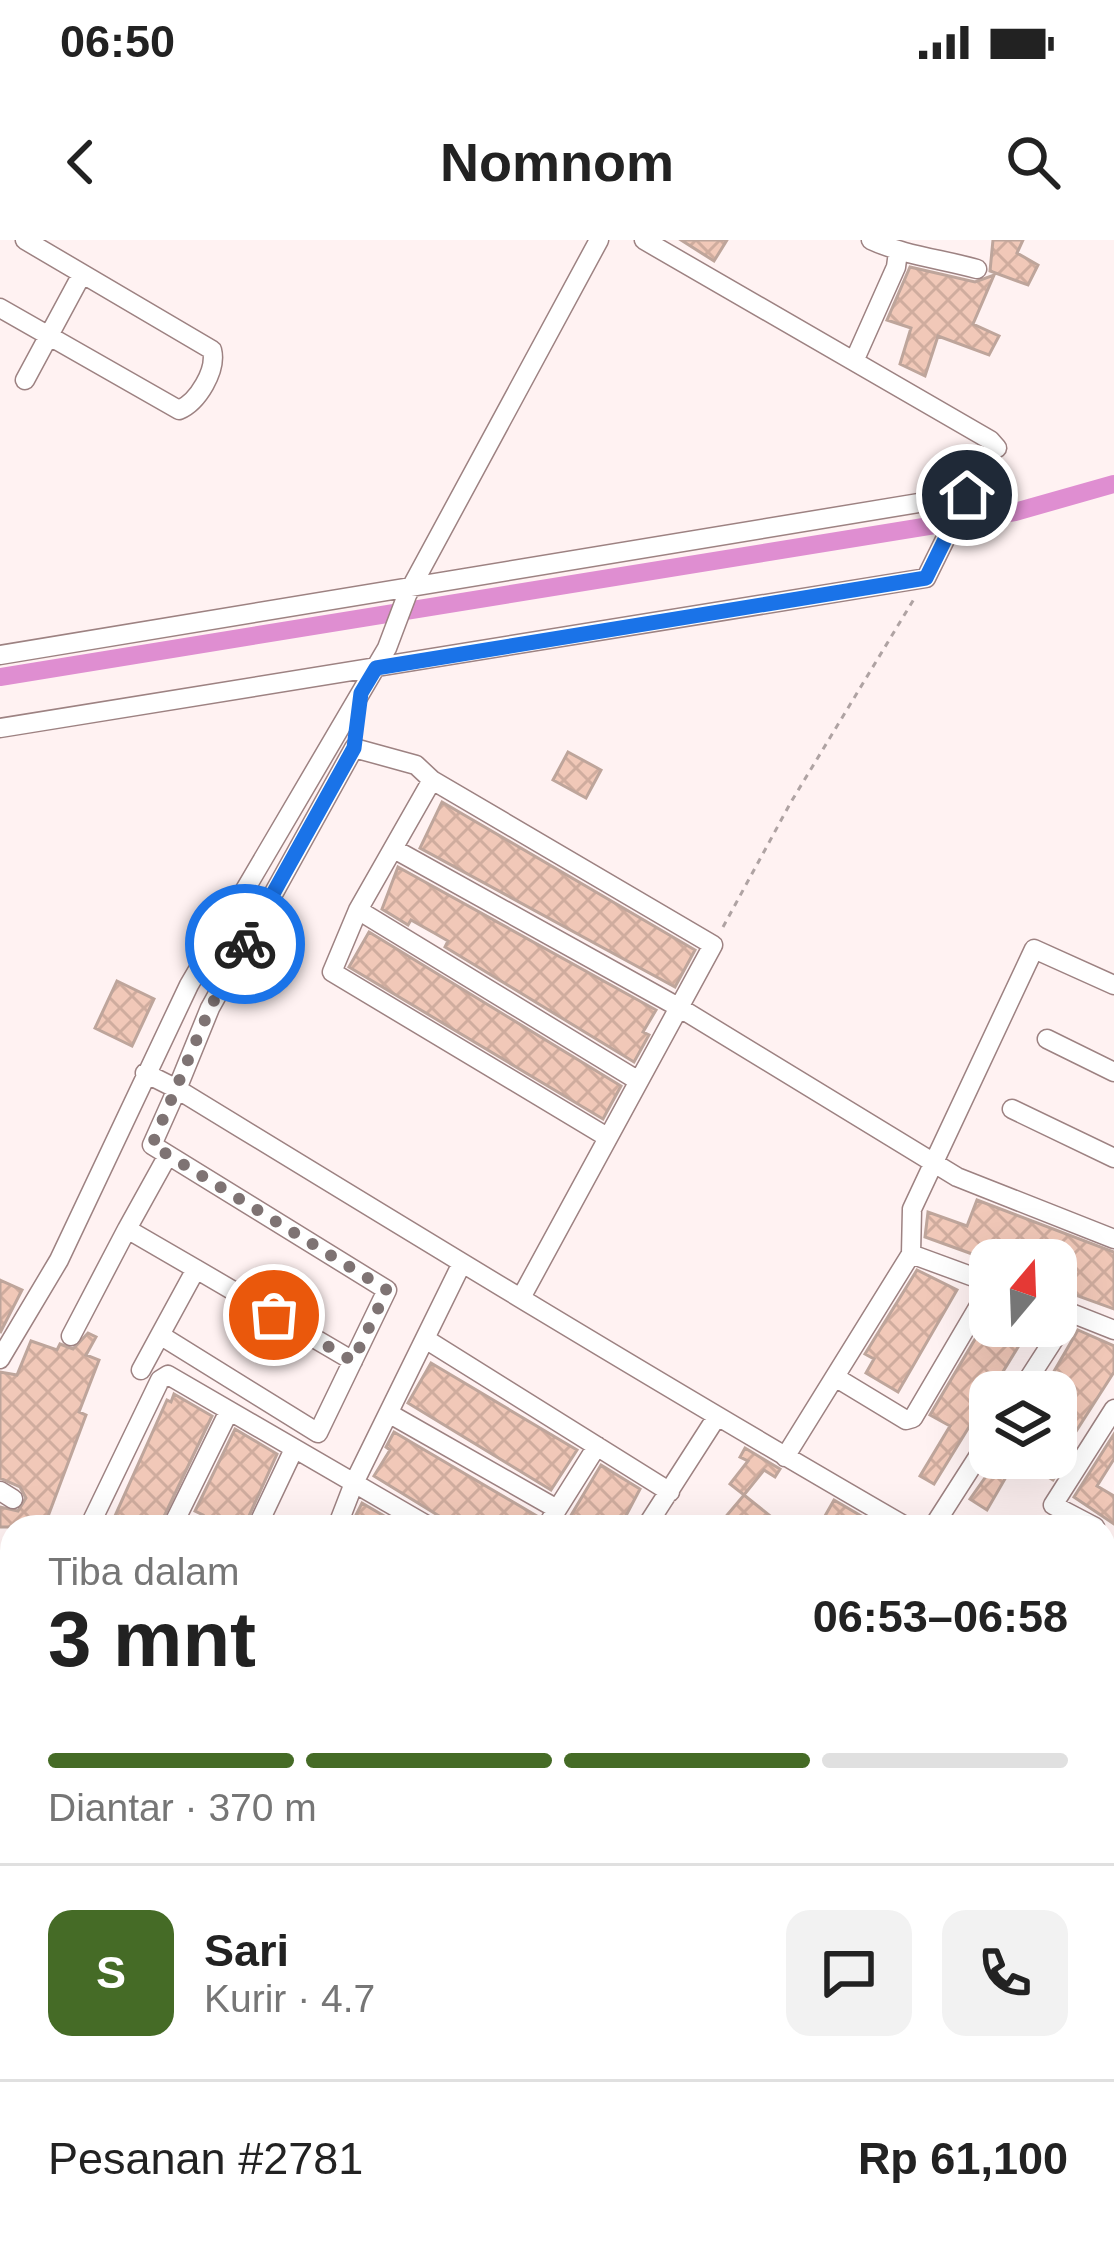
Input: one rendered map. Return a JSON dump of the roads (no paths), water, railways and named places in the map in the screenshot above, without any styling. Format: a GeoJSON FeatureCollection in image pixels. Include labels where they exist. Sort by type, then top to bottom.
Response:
{"type":"FeatureCollection","features":[{"type":"Feature","properties":{"kind":"street"},"geometry":{"type":"LineString","coordinates":[[0,308],[179,410],[193,403],[214,365],[212,350],[25,240]]}},
{"type":"Feature","properties":{"kind":"street"},"geometry":{"type":"LineString","coordinates":[[0,1359],[8,1330],[58,1260],[145,1073],[228,916],[387,649],[410,589],[599,240]]}},
{"type":"Feature","properties":{"kind":"street"},"geometry":{"type":"LineString","coordinates":[[644,240],[855,359],[997,448]]}},
{"type":"Feature","properties":{"kind":"street"},"geometry":{"type":"LineString","coordinates":[[871,240],[898,252],[909,250],[977,269]]}},
{"type":"Feature","properties":{"kind":"street"},"geometry":{"type":"LineString","coordinates":[[855,359],[896,267],[898,252]]}},
{"type":"Feature","properties":{"kind":"street"},"geometry":{"type":"LineString","coordinates":[[25,380],[82,274]]}},
{"type":"Feature","properties":{"kind":"street"},"geometry":{"type":"LineString","coordinates":[[0,655],[967,495],[926,578],[0,728]]}},
{"type":"Feature","properties":{"kind":"street"},"geometry":{"type":"LineString","coordinates":[[160,1336],[318,1433],[387,1290],[152,1145],[210,1008],[354,748],[361,693]]}},
{"type":"Feature","properties":{"kind":"street"},"geometry":{"type":"LineString","coordinates":[[354,748],[416,765],[432,780],[713,945],[523,1296]]}},
{"type":"Feature","properties":{"kind":"street"},"geometry":{"type":"LineString","coordinates":[[432,780],[358,910],[332,971],[607,1137]]}},
{"type":"Feature","properties":{"kind":"street"},"geometry":{"type":"LineString","coordinates":[[394,849],[680,1008],[933,1163],[1004,1197],[1114,1239]]}},
{"type":"Feature","properties":{"kind":"street"},"geometry":{"type":"LineString","coordinates":[[358,910],[637,1080]]}},
{"type":"Feature","properties":{"kind":"street"},"geometry":{"type":"LineString","coordinates":[[785,1457],[911,1254],[912,1209],[1034,950],[1114,985]]}},
{"type":"Feature","properties":{"kind":"street"},"geometry":{"type":"LineString","coordinates":[[1047,1039],[1114,1072]]}},
{"type":"Feature","properties":{"kind":"street"},"geometry":{"type":"LineString","coordinates":[[145,1073],[523,1296],[716,1418],[886,1515]]}},
{"type":"Feature","properties":{"kind":"street"},"geometry":{"type":"LineString","coordinates":[[1012,1109],[1114,1158]]}},
{"type":"Feature","properties":{"kind":"street"},"geometry":{"type":"LineString","coordinates":[[71,1336],[168,1155]]}},
{"type":"Feature","properties":{"kind":"street"},"geometry":{"type":"LineString","coordinates":[[127,1229],[353,1361]]}},
{"type":"Feature","properties":{"kind":"street"},"geometry":{"type":"LineString","coordinates":[[911,1254],[969,1277]]}},
{"type":"Feature","properties":{"kind":"street"},"geometry":{"type":"LineString","coordinates":[[342,1515],[462,1263]]}},
{"type":"Feature","properties":{"kind":"street"},"geometry":{"type":"LineString","coordinates":[[141,1370],[196,1269]]}},
{"type":"Feature","properties":{"kind":"street"},"geometry":{"type":"LineString","coordinates":[[1077,1315],[1114,1330]]}},
{"type":"Feature","properties":{"kind":"street"},"geometry":{"type":"LineString","coordinates":[[835,1377],[906,1420],[913,1418],[969,1321]]}},
{"type":"Feature","properties":{"kind":"street"},"geometry":{"type":"LineString","coordinates":[[427,1340],[670,1492]]}},
{"type":"Feature","properties":{"kind":"street"},"geometry":{"type":"LineString","coordinates":[[95,1515],[163,1376],[168,1375],[409,1515]]}},
{"type":"Feature","properties":{"kind":"street"},"geometry":{"type":"LineString","coordinates":[[178,1515],[229,1411]]}},
{"type":"Feature","properties":{"kind":"street"},"geometry":{"type":"LineString","coordinates":[[1072,1515],[1053,1505],[1113,1413]]}},
{"type":"Feature","properties":{"kind":"street"},"geometry":{"type":"LineString","coordinates":[[390,1414],[557,1509]]}},
{"type":"Feature","properties":{"kind":"street"},"geometry":{"type":"LineString","coordinates":[[654,1515],[716,1418]]}},
{"type":"Feature","properties":{"kind":"street"},"geometry":{"type":"LineString","coordinates":[[553,1515],[597,1446]]}},
{"type":"Feature","properties":{"kind":"street"},"geometry":{"type":"LineString","coordinates":[[263,1515],[295,1449]]}},
{"type":"Feature","properties":{"kind":"street"},"geometry":{"type":"LineString","coordinates":[[941,1515],[969,1471]]}},
{"type":"Feature","properties":{"kind":"waterway"},"geometry":{"type":"LineString","coordinates":[[0,677],[1015,512],[1114,484]]}}]}
